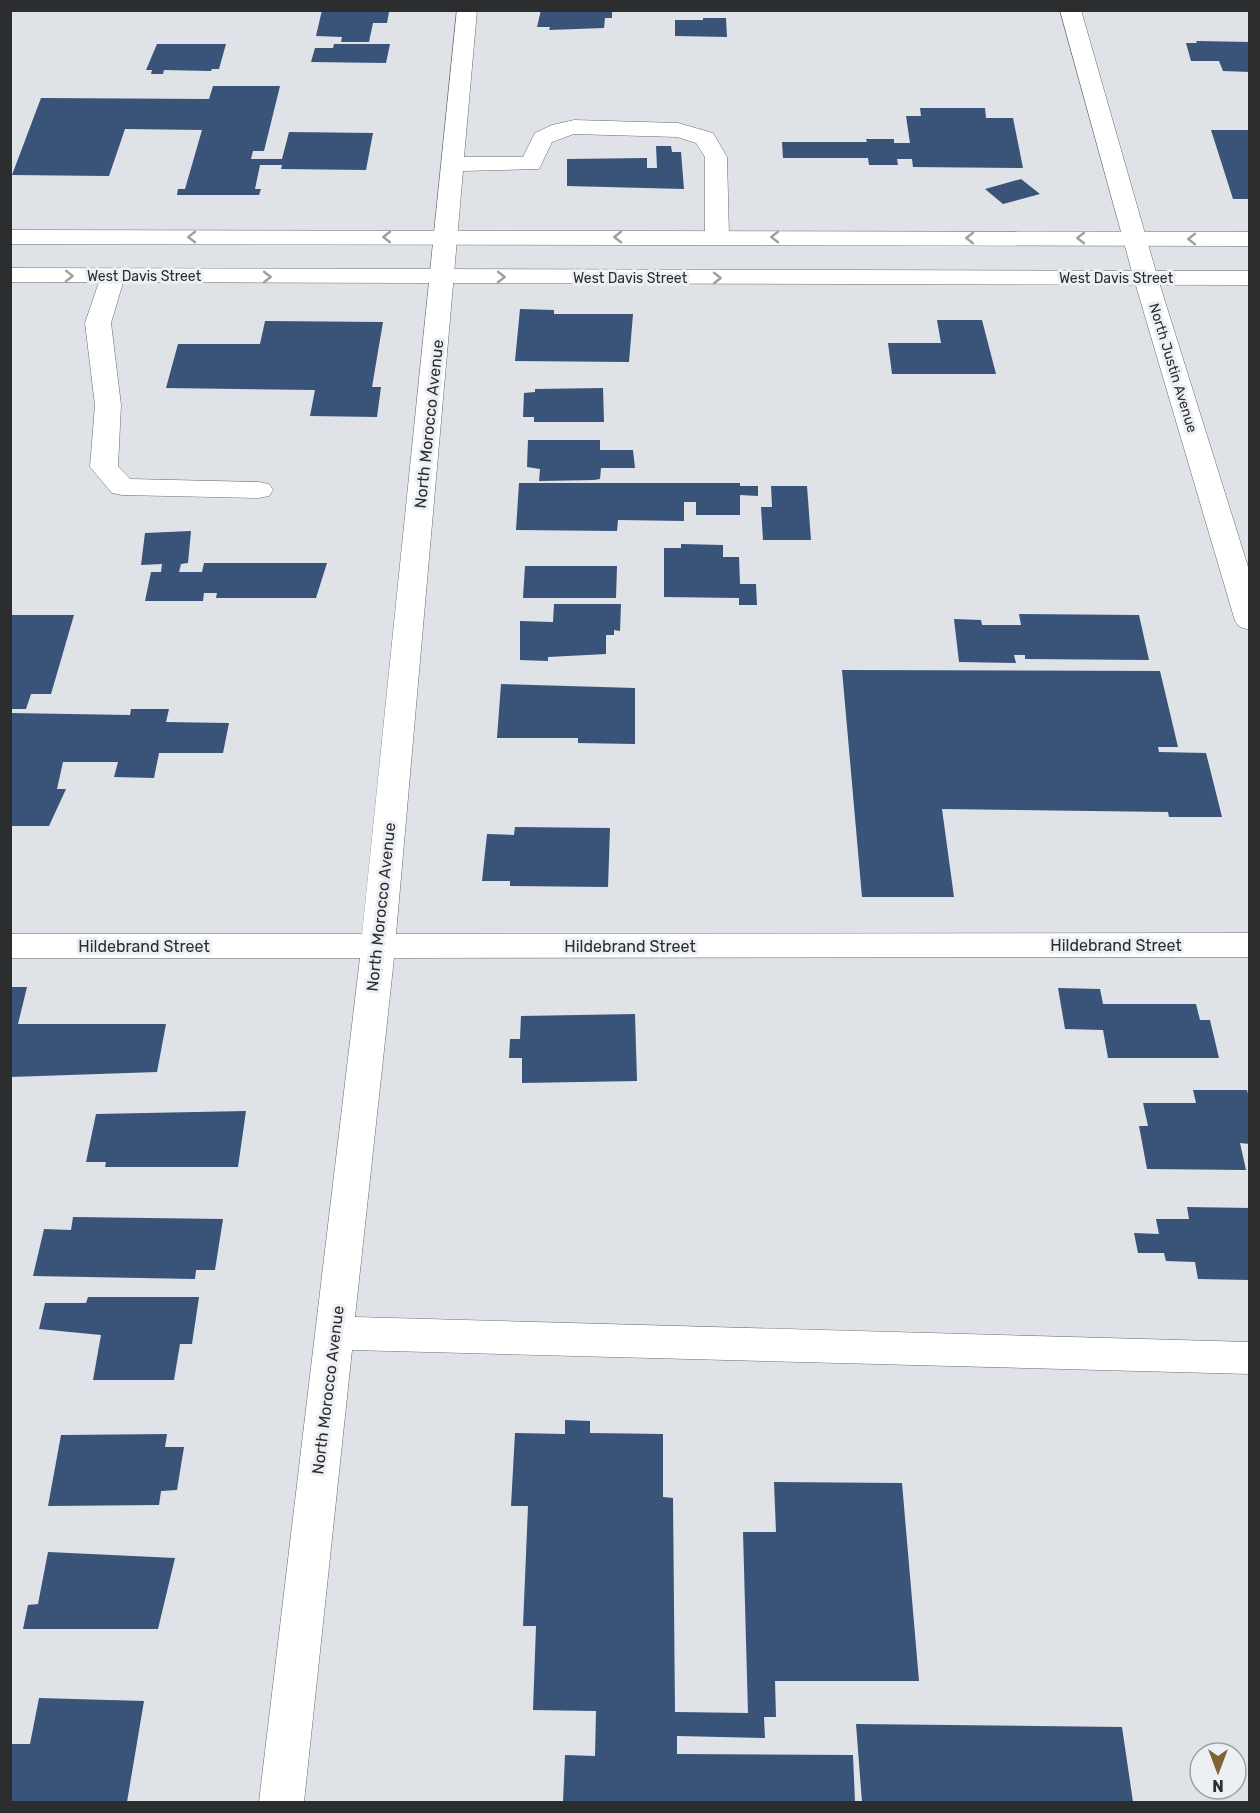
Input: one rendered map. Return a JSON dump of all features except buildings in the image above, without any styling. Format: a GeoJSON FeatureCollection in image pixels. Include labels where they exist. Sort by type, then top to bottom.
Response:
{"type":"FeatureCollection","features":[{"type":"Feature","properties":{"kind":"street","name":"North Morocco Avenue"},"geometry":{"type":"LineString","coordinates":[[281,1803],[378,946],[467,10]]}},
{"type":"Feature","properties":{"kind":"street","name":"North Justin Avenue"},"geometry":{"type":"LineString","coordinates":[[1070,10],[1146,279],[1250,621]]}},
{"type":"Feature","properties":{"kind":"street"},"geometry":{"type":"LineString","coordinates":[[451,164],[531,164],[543,138],[560,130],[574,127],[678,130],[705,138],[716,157],[717,237]]}},
{"type":"Feature","properties":{"kind":"street"},"geometry":{"type":"LineString","coordinates":[[10,237],[1250,238]]}},
{"type":"Feature","properties":{"kind":"street","name":"West Davis Street"},"geometry":{"type":"LineString","coordinates":[[10,275],[1250,279]]}},
{"type":"Feature","properties":{"kind":"street"},"geometry":{"type":"LineString","coordinates":[[113,276],[98,323],[108,405],[104,467],[122,487],[259,490]]}},
{"type":"Feature","properties":{"kind":"street","name":"Hildebrand Street"},"geometry":{"type":"LineString","coordinates":[[10,946],[1250,945]]}},
{"type":"Feature","properties":{"kind":"street"},"geometry":{"type":"LineString","coordinates":[[335,1333],[1250,1358]]}}]}
